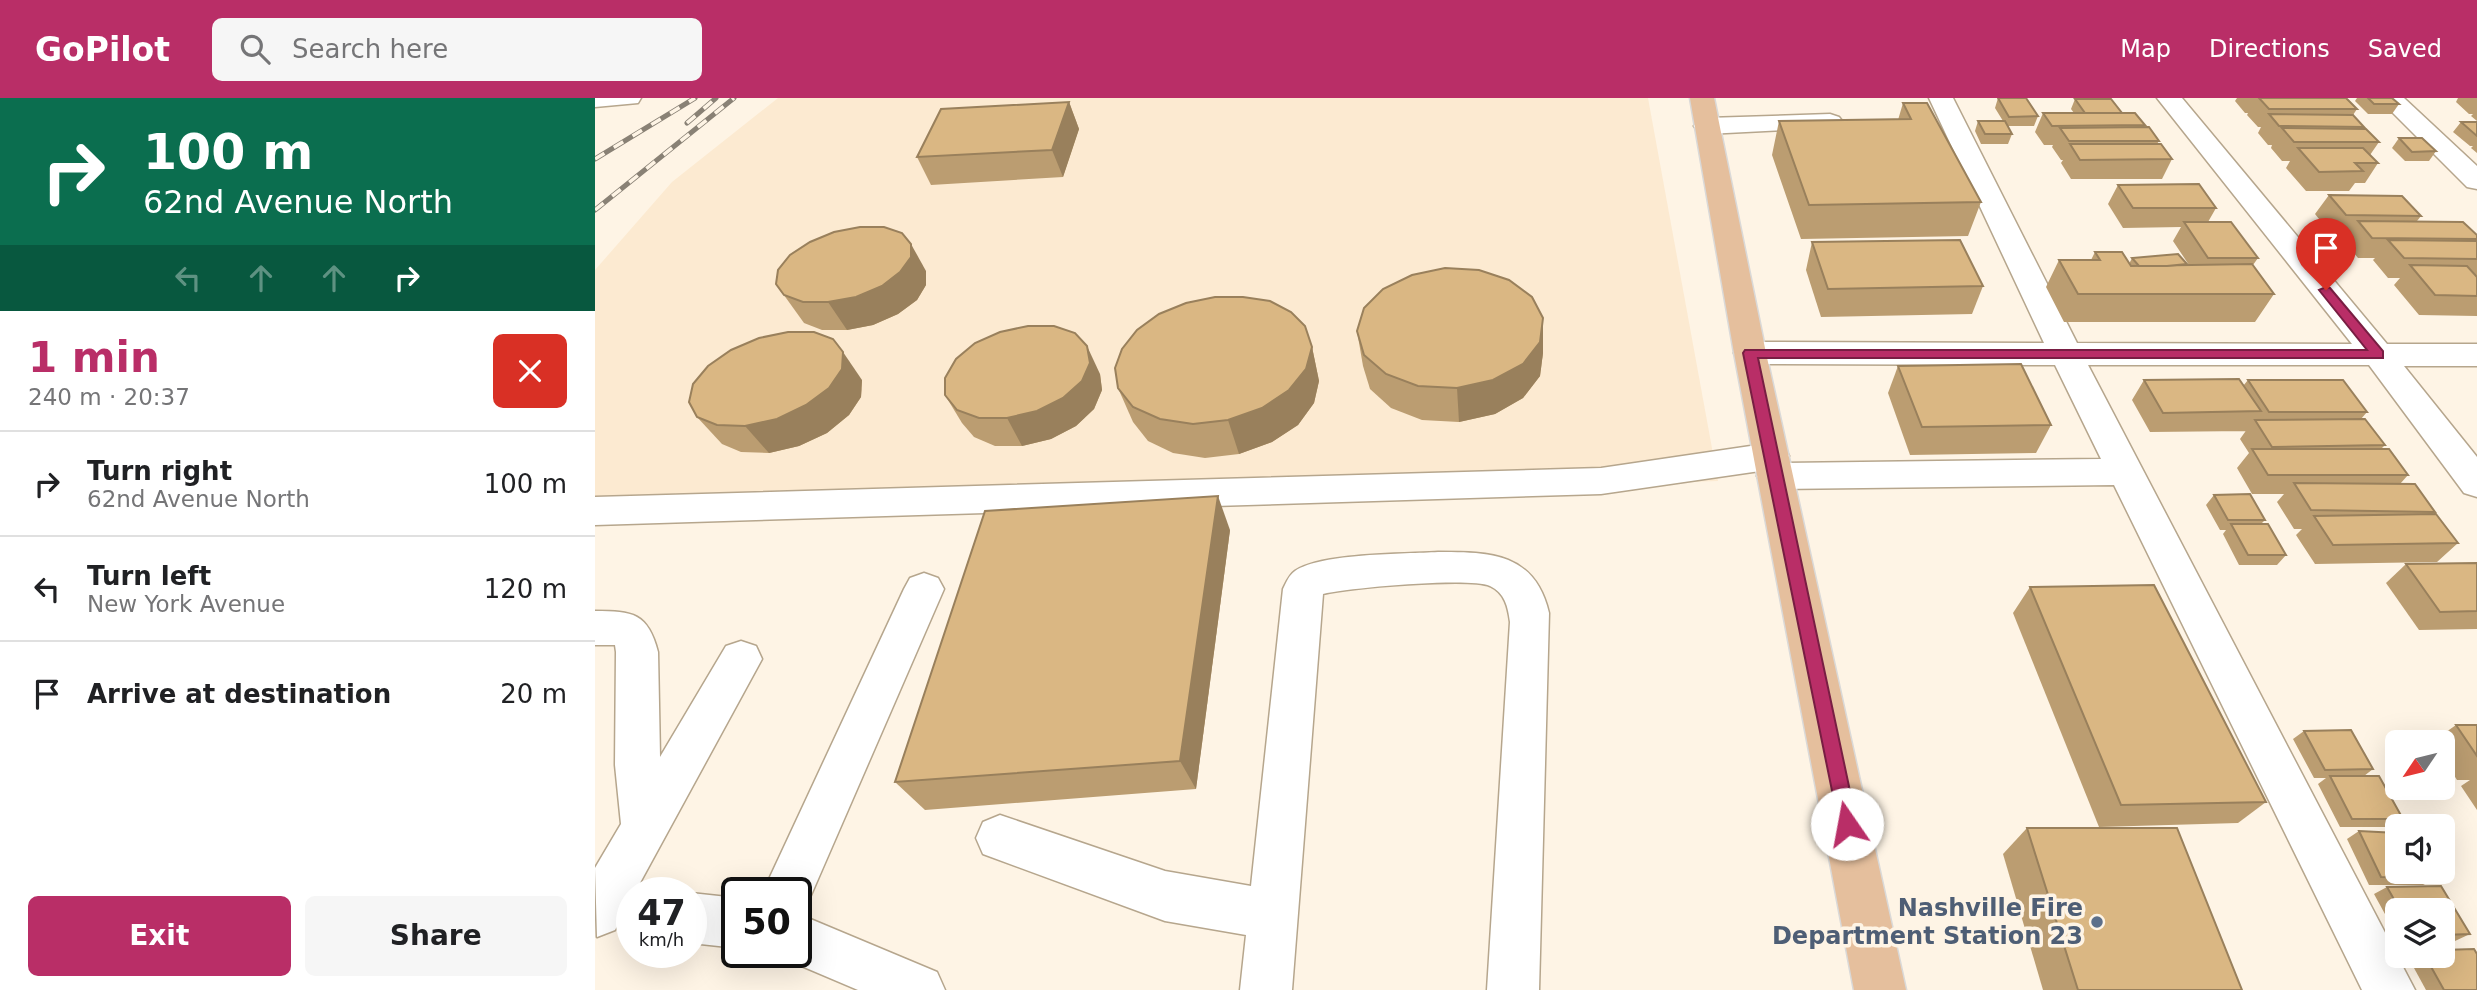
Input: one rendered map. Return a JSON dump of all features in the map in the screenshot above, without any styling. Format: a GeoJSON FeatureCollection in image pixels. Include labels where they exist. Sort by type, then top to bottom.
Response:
{"type":"FeatureCollection","features":[{"type":"Feature","properties":{"kind":"main road"},"geometry":{"type":"LineString","coordinates":[[1704,112],[1879,990]]}},
{"type":"Feature","properties":{"kind":"street"},"geometry":{"type":"LineString","coordinates":[[595,100],[629,98]]}},
{"type":"Feature","properties":{"kind":"street"},"geometry":{"type":"LineString","coordinates":[[2169,98],[2378,355],[2477,483]]}},
{"type":"Feature","properties":{"kind":"street"},"geometry":{"type":"LineString","coordinates":[[2390,98],[2477,181]]}},
{"type":"Feature","properties":{"kind":"street"},"geometry":{"type":"LineString","coordinates":[[1704,112],[1856,121]]}},
{"type":"Feature","properties":{"kind":"street"},"geometry":{"type":"LineString","coordinates":[[1939,112],[2126,472],[2389,990]]}},
{"type":"Feature","properties":{"kind":"street"},"geometry":{"type":"LineString","coordinates":[[1750,353],[2477,355]]}},
{"type":"Feature","properties":{"kind":"street"},"geometry":{"type":"LineString","coordinates":[[595,511],[1601,481],[1773,466],[2126,472]]}},
{"type":"Feature","properties":{"kind":"street"},"geometry":{"type":"LineString","coordinates":[[1266,990],[1301,595],[1306,584],[1320,578],[1392,571],[1483,568],[1509,578],[1527,598],[1530,622],[1513,990]]}},
{"type":"Feature","properties":{"kind":"street"},"geometry":{"type":"LineString","coordinates":[[795,877],[924,589]]}},
{"type":"Feature","properties":{"kind":"street"},"geometry":{"type":"LineString","coordinates":[[595,628],[620,628],[633,635],[637,652],[638,765],[645,828]]}},
{"type":"Feature","properties":{"kind":"street"},"geometry":{"type":"LineString","coordinates":[[608,912],[645,828],[741,659]]}},
{"type":"Feature","properties":{"kind":"street"},"geometry":{"type":"LineString","coordinates":[[1000,838],[1165,895],[1272,915]]}},
{"type":"Feature","properties":{"kind":"street"},"geometry":{"type":"LineString","coordinates":[[812,945],[919,990]]}},
{"type":"Feature","properties":{"kind":"shaded area"},"geometry":{"type":"Polygon","coordinates":[[[778,98],[1648,98],[1718,481],[595,521],[595,270],[672,182],[778,98]]]}},
{"type":"Feature","properties":{"kind":"building"},"geometry":{"type":"Polygon","coordinates":[[[1998,98],[2026,98],[2038,116],[2009,117],[1998,98]]]}},
{"type":"Feature","properties":{"kind":"building"},"geometry":{"type":"Polygon","coordinates":[[[2259,98],[2346,98],[2357,109],[2269,109],[2259,98]]]}},
{"type":"Feature","properties":{"kind":"building"},"geometry":{"type":"Polygon","coordinates":[[[2368,98],[2392,98],[2399,104],[2374,104],[2368,98]]]}},
{"type":"Feature","properties":{"kind":"building"},"geometry":{"type":"Polygon","coordinates":[[[2075,99],[2111,99],[2122,113],[2085,113],[2075,99]]]}},
{"type":"Feature","properties":{"kind":"building"},"geometry":{"type":"Polygon","coordinates":[[[1069,102],[1052,150],[917,157],[941,109],[1069,102]]]}},
{"type":"Feature","properties":{"kind":"building"},"geometry":{"type":"Polygon","coordinates":[[[1903,103],[1927,103],[1981,202],[1809,205],[1779,121],[1911,119],[1903,103]]]}},
{"type":"Feature","properties":{"kind":"building"},"geometry":{"type":"Polygon","coordinates":[[[2043,113],[2135,113],[2145,125],[2052,126],[2043,113]]]}},
{"type":"Feature","properties":{"kind":"building"},"geometry":{"type":"Polygon","coordinates":[[[2269,114],[2353,115],[2364,127],[2279,126],[2269,114]]]}},
{"type":"Feature","properties":{"kind":"building"},"geometry":{"type":"Polygon","coordinates":[[[1978,121],[2005,121],[2012,134],[1985,134],[1978,121]]]}},
{"type":"Feature","properties":{"kind":"building"},"geometry":{"type":"Polygon","coordinates":[[[2461,122],[2477,122],[2477,136],[2461,122]]]}},
{"type":"Feature","properties":{"kind":"building"},"geometry":{"type":"Polygon","coordinates":[[[2149,127],[2159,141],[2069,141],[2060,128],[2149,127]]]}},
{"type":"Feature","properties":{"kind":"building"},"geometry":{"type":"Polygon","coordinates":[[[2282,128],[2366,129],[2379,142],[2294,142],[2282,128]]]}},
{"type":"Feature","properties":{"kind":"building"},"geometry":{"type":"Polygon","coordinates":[[[2399,138],[2422,138],[2436,151],[2412,152],[2399,138]]]}},
{"type":"Feature","properties":{"kind":"building"},"geometry":{"type":"Polygon","coordinates":[[[2070,144],[2161,144],[2172,159],[2080,160],[2070,144]]]}},
{"type":"Feature","properties":{"kind":"building"},"geometry":{"type":"Polygon","coordinates":[[[2298,148],[2363,148],[2378,163],[2355,163],[2363,171],[2319,172],[2298,148]]]}},
{"type":"Feature","properties":{"kind":"building"},"geometry":{"type":"Polygon","coordinates":[[[2199,184],[2216,208],[2133,208],[2118,185],[2199,184]]]}},
{"type":"Feature","properties":{"kind":"building"},"geometry":{"type":"Polygon","coordinates":[[[2329,195],[2402,196],[2421,216],[2346,215],[2329,195]]]}},
{"type":"Feature","properties":{"kind":"building"},"geometry":{"type":"Polygon","coordinates":[[[2358,221],[2463,222],[2477,235],[2477,239],[2372,238],[2358,221]]]}},
{"type":"Feature","properties":{"kind":"building"},"geometry":{"type":"Polygon","coordinates":[[[2184,222],[2231,222],[2258,258],[2208,258],[2184,222]]]}},
{"type":"Feature","properties":{"kind":"building"},"geometry":{"type":"Polygon","coordinates":[[[860,227],[884,227],[902,233],[911,244],[911,257],[900,272],[882,286],[856,297],[828,302],[803,302],[784,295],[776,284],[778,270],[790,255],[810,242],[834,232],[860,227]]]}},
{"type":"Feature","properties":{"kind":"building"},"geometry":{"type":"Polygon","coordinates":[[[1960,240],[1983,286],[1828,289],[1812,242],[1960,240]]]}},
{"type":"Feature","properties":{"kind":"building"},"geometry":{"type":"Polygon","coordinates":[[[2388,240],[2477,241],[2477,259],[2404,258],[2388,240]]]}},
{"type":"Feature","properties":{"kind":"building"},"geometry":{"type":"Polygon","coordinates":[[[2095,252],[2122,252],[2131,266],[2252,264],[2274,294],[2078,294],[2059,260],[2100,260],[2095,252]]]}},
{"type":"Feature","properties":{"kind":"building"},"geometry":{"type":"Polygon","coordinates":[[[2178,254],[2187,264],[2139,266],[2132,258],[2178,254]]]}},
{"type":"Feature","properties":{"kind":"building"},"geometry":{"type":"Polygon","coordinates":[[[2410,265],[2467,266],[2477,277],[2477,296],[2435,295],[2410,265]]]}},
{"type":"Feature","properties":{"kind":"building"},"geometry":{"type":"Polygon","coordinates":[[[1445,268],[1479,270],[1509,280],[1532,297],[1543,318],[1540,342],[1523,364],[1493,380],[1457,388],[1418,386],[1386,374],[1364,355],[1357,331],[1364,308],[1383,289],[1412,275],[1445,268]]]}},
{"type":"Feature","properties":{"kind":"building"},"geometry":{"type":"Polygon","coordinates":[[[1215,297],[1270,301],[1291,312],[1305,326],[1312,347],[1306,369],[1289,390],[1262,408],[1228,420],[1193,424],[1160,419],[1133,407],[1118,388],[1115,368],[1122,349],[1137,330],[1159,314],[1186,303],[1215,297]]]}},
{"type":"Feature","properties":{"kind":"building"},"geometry":{"type":"Polygon","coordinates":[[[1028,326],[1054,326],[1075,333],[1087,346],[1090,363],[1082,381],[1063,398],[1037,411],[1007,418],[979,418],[957,410],[945,395],[945,378],[956,359],[975,343],[1000,332],[1028,326]]]}},
{"type":"Feature","properties":{"kind":"building"},"geometry":{"type":"Polygon","coordinates":[[[788,332],[814,332],[833,339],[843,352],[842,369],[829,388],[806,405],[777,419],[745,426],[717,425],[697,417],[689,402],[693,384],[708,366],[731,350],[759,338],[788,332]]]}},
{"type":"Feature","properties":{"kind":"building"},"geometry":{"type":"Polygon","coordinates":[[[2021,364],[2051,425],[1922,427],[1898,366],[2021,364]]]}},
{"type":"Feature","properties":{"kind":"building"},"geometry":{"type":"Polygon","coordinates":[[[2239,379],[2261,411],[2163,413],[2144,380],[2239,379]]]}},
{"type":"Feature","properties":{"kind":"building"},"geometry":{"type":"Polygon","coordinates":[[[2248,380],[2343,380],[2367,412],[2269,412],[2248,380]]]}},
{"type":"Feature","properties":{"kind":"building"},"geometry":{"type":"Polygon","coordinates":[[[2365,419],[2385,445],[2272,447],[2255,420],[2365,419]]]}},
{"type":"Feature","properties":{"kind":"building"},"geometry":{"type":"Polygon","coordinates":[[[2252,449],[2389,449],[2408,475],[2268,475],[2252,449]]]}},
{"type":"Feature","properties":{"kind":"building"},"geometry":{"type":"Polygon","coordinates":[[[2294,483],[2415,484],[2435,512],[2311,510],[2294,483]]]}},
{"type":"Feature","properties":{"kind":"building"},"geometry":{"type":"Polygon","coordinates":[[[2250,494],[2265,520],[2228,520],[2214,495],[2250,494]]]}},
{"type":"Feature","properties":{"kind":"building"},"geometry":{"type":"Polygon","coordinates":[[[1218,496],[1180,761],[895,782],[985,511],[1218,496]]]}},
{"type":"Feature","properties":{"kind":"building"},"geometry":{"type":"Polygon","coordinates":[[[2436,514],[2458,543],[2333,545],[2314,516],[2436,514]]]}},
{"type":"Feature","properties":{"kind":"building"},"geometry":{"type":"Polygon","coordinates":[[[2231,524],[2268,524],[2286,555],[2248,555],[2231,524]]]}},
{"type":"Feature","properties":{"kind":"building"},"geometry":{"type":"Polygon","coordinates":[[[2477,563],[2477,611],[2440,612],[2406,564],[2477,563]]]}},
{"type":"Feature","properties":{"kind":"building"},"geometry":{"type":"Polygon","coordinates":[[[2154,585],[2266,802],[2121,805],[2030,587],[2154,585]]]}},
{"type":"Feature","properties":{"kind":"building"},"geometry":{"type":"Polygon","coordinates":[[[2456,725],[2477,725],[2477,756],[2456,725]]]}},
{"type":"Feature","properties":{"kind":"building"},"geometry":{"type":"Polygon","coordinates":[[[2351,730],[2373,769],[2325,770],[2304,731],[2351,730]]]}},
{"type":"Feature","properties":{"kind":"building"},"geometry":{"type":"Polygon","coordinates":[[[2330,776],[2379,776],[2385,787],[2385,800],[2392,800],[2400,814],[2385,814],[2385,819],[2352,819],[2330,776]]]}},
{"type":"Feature","properties":{"kind":"building","name":"Nashville Fire Department Station 23"},"geometry":{"type":"Polygon","coordinates":[[[2027,828],[2177,828],[2242,990],[2078,990],[2027,828]]]}},
{"type":"Feature","properties":{"kind":"building"},"geometry":{"type":"Polygon","coordinates":[[[2359,831],[2385,832],[2385,877],[2381,877],[2359,831]]]}},
{"type":"Feature","properties":{"kind":"building"},"geometry":{"type":"Polygon","coordinates":[[[2441,886],[2448,898],[2393,898],[2387,887],[2441,886]]]}},
{"type":"Feature","properties":{"kind":"building"},"geometry":{"type":"Polygon","coordinates":[[[2455,909],[2470,934],[2455,935],[2455,909]]]}},
{"type":"Feature","properties":{"kind":"building"},"geometry":{"type":"Polygon","coordinates":[[[2474,949],[2477,954],[2477,990],[2444,990],[2432,968],[2455,968],[2455,950],[2474,949]]]}},
{"type":"Feature","properties":{"kind":"railway"},"geometry":{"type":"LineString","coordinates":[[595,159],[695,98]]}},
{"type":"Feature","properties":{"kind":"railway"},"geometry":{"type":"LineString","coordinates":[[687,123],[716,98]]}},
{"type":"Feature","properties":{"kind":"railway"},"geometry":{"type":"LineString","coordinates":[[595,210],[734,98]]}},
{"type":"Feature","properties":{"kind":"place","name":"Nashville Fire Department Station 23"},"geometry":{"type":"Point","coordinates":[2097,922]}},
{"type":"Feature","properties":{"kind":"route"},"geometry":{"type":"LineString","coordinates":[[1847,824],[1750,353],[2378,355],[2326,290]]}}]}
